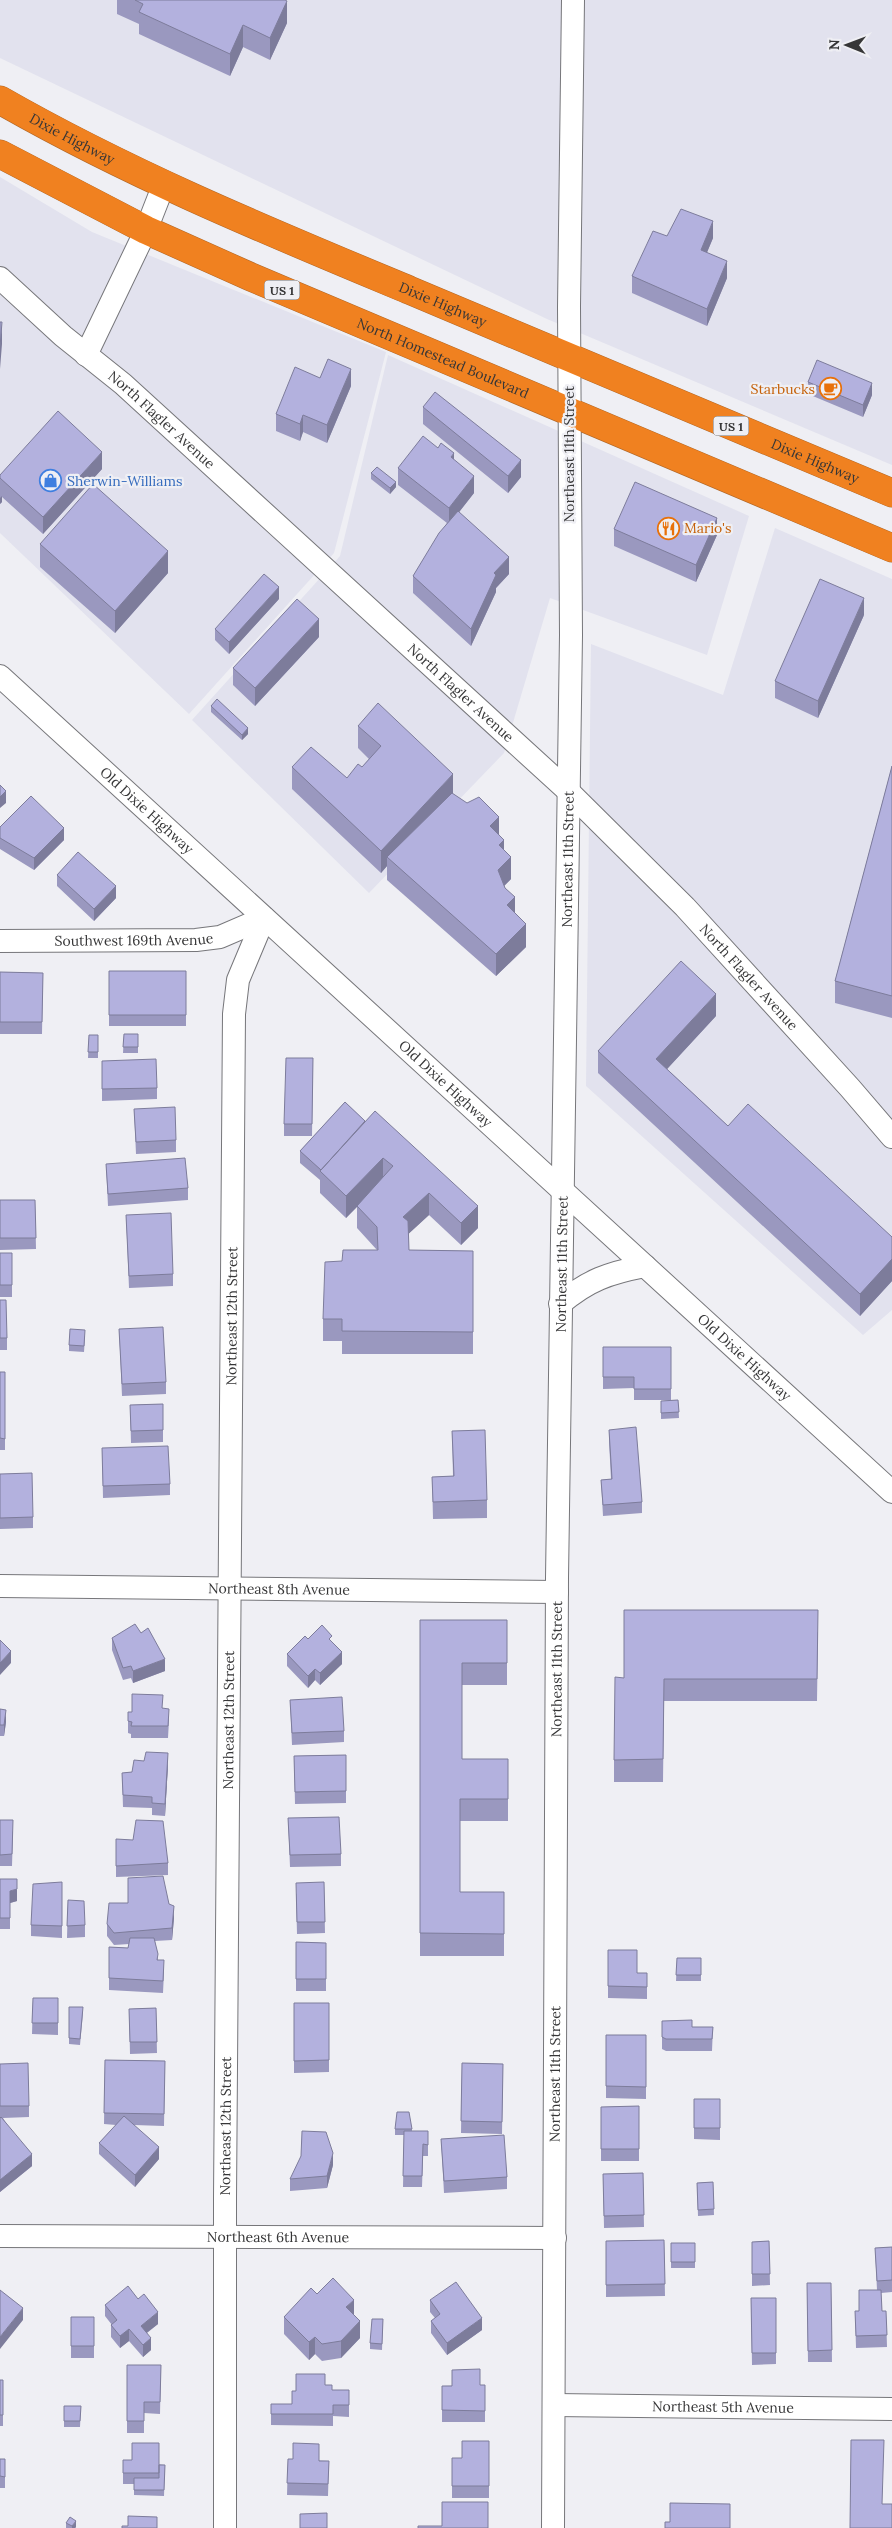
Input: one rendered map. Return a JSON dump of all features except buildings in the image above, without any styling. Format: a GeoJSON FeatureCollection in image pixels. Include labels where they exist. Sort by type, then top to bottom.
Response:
{"type":"FeatureCollection","features":[{"type":"Feature","properties":{"kind":"highway","name":"Dixie Highway"},"geometry":{"type":"LineString","coordinates":[[0,100],[64,136],[164,184],[315,251],[892,494]]}},
{"type":"Feature","properties":{"kind":"highway","name":"North Homestead Boulevard"},"geometry":{"type":"LineString","coordinates":[[0,154],[146,230],[569,412],[892,548]]}},
{"type":"Feature","properties":{"kind":"street","name":"Northeast 11th Street"},"geometry":{"type":"LineString","coordinates":[[553,2528],[557,1592],[571,635],[569,358],[573,0]]}},
{"type":"Feature","properties":{"kind":"street"},"geometry":{"type":"LineString","coordinates":[[86,355],[146,230],[164,184]]}},
{"type":"Feature","properties":{"kind":"street","name":"North Flagler Avenue"},"geometry":{"type":"LineString","coordinates":[[0,278],[86,355],[123,384],[568,790],[685,907],[850,1088],[892,1137]]}},
{"type":"Feature","properties":{"kind":"street","name":"Old Dixie Highway"},"geometry":{"type":"LineString","coordinates":[[0,676],[892,1492]]}},
{"type":"Feature","properties":{"kind":"street","name":"Southwest 169th Avenue"},"geometry":{"type":"LineString","coordinates":[[0,941],[196,940],[220,937],[264,918]]}},
{"type":"Feature","properties":{"kind":"street","name":"Northeast 12th Street"},"geometry":{"type":"LineString","coordinates":[[225,2528],[234,1014],[238,980],[264,918]]}},
{"type":"Feature","properties":{"kind":"street"},"geometry":{"type":"LineString","coordinates":[[560,1304],[602,1276],[645,1266]]}},
{"type":"Feature","properties":{"kind":"street","name":"Northeast 8th Avenue"},"geometry":{"type":"LineString","coordinates":[[0,1586],[557,1592]]}},
{"type":"Feature","properties":{"kind":"street","name":"Northeast 6th Avenue"},"geometry":{"type":"LineString","coordinates":[[0,2236],[226,2235],[555,2238]]}},
{"type":"Feature","properties":{"kind":"street","name":"Northeast 5th Avenue"},"geometry":{"type":"LineString","coordinates":[[554,2405],[892,2409]]}},
{"type":"Feature","properties":{"kind":"shaded area"},"geometry":{"type":"Polygon","coordinates":[[[0,0],[892,0],[892,465],[547,319],[0,58],[0,0]]]}},
{"type":"Feature","properties":{"kind":"shaded area"},"geometry":{"type":"Polygon","coordinates":[[[0,177],[92,232],[386,352],[334,553],[189,714],[0,533],[0,177]]]}},
{"type":"Feature","properties":{"kind":"shaded area"},"geometry":{"type":"Polygon","coordinates":[[[388,355],[749,516],[707,655],[550,598],[504,753],[369,893],[192,720],[340,556],[388,355]]]}},
{"type":"Feature","properties":{"kind":"shaded area"},"geometry":{"type":"Polygon","coordinates":[[[775,528],[892,579],[892,1310],[863,1335],[586,1086],[591,644],[723,695],[775,528]]]}},
{"type":"Feature","properties":{"kind":"place","name":"Starbucks"},"geometry":{"type":"Point","coordinates":[831,389]}},
{"type":"Feature","properties":{"kind":"place","name":"Sherwin-Williams"},"geometry":{"type":"Point","coordinates":[51,481]}},
{"type":"Feature","properties":{"kind":"place","name":"Mario's"},"geometry":{"type":"Point","coordinates":[668,528]}}]}
